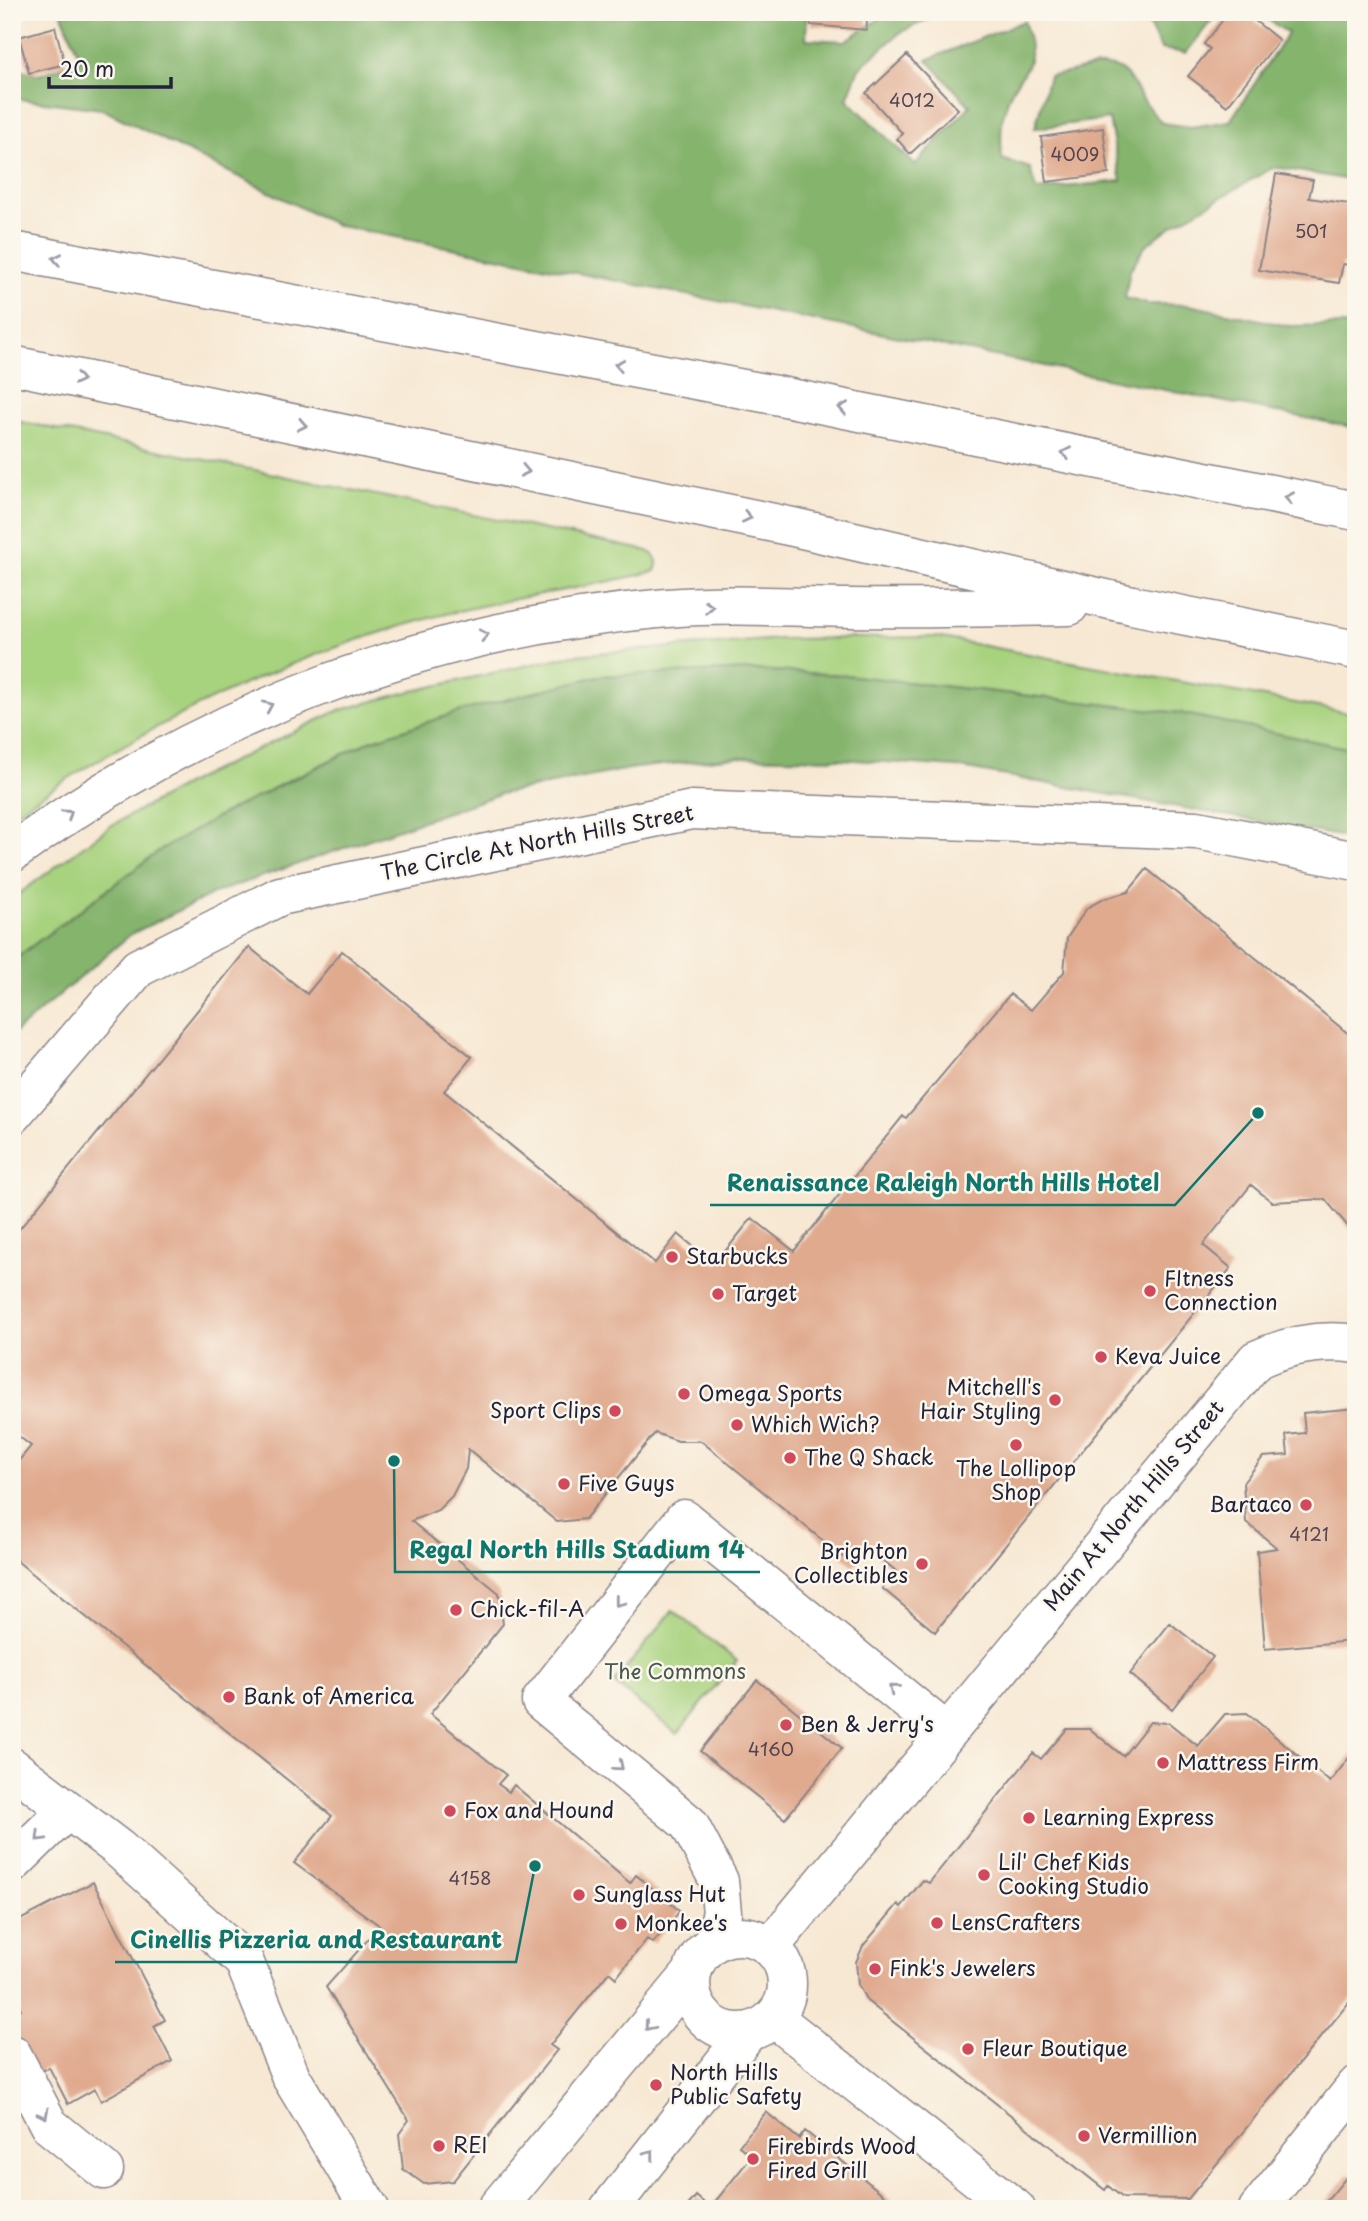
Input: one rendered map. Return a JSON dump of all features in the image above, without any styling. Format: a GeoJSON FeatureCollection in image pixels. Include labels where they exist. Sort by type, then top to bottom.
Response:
{"type":"FeatureCollection","features":[{"type":"Feature","properties":{"kind":"main road"},"geometry":{"type":"LineString","coordinates":[[12,251],[802,400],[1356,511]]}},
{"type":"Feature","properties":{"kind":"main road"},"geometry":{"type":"LineString","coordinates":[[12,365],[793,527],[1132,605],[1356,650]]}},
{"type":"Feature","properties":{"kind":"main road"},"geometry":{"type":"LineString","coordinates":[[12,853],[91,798],[214,730],[297,693],[484,635],[576,617],[670,608],[1132,605]]}},
{"type":"Feature","properties":{"kind":"main road","name":"The Circle At North Hills Street"},"geometry":{"type":"LineString","coordinates":[[12,1115],[138,968],[280,896],[692,810],[1197,830],[1356,861]]}},
{"type":"Feature","properties":{"kind":"main road","name":"Main At North Hills Street"},"geometry":{"type":"LineString","coordinates":[[770,1947],[1256,1360],[1285,1346],[1329,1342],[1356,1345]]}},
{"type":"Feature","properties":{"kind":"main road"},"geometry":{"type":"LineString","coordinates":[[946,1732],[684,1519],[541,1702],[689,1824],[719,1881],[722,1913],[691,1989],[695,2004],[704,2017],[732,2032],[761,2025],[1016,2209]]}},
{"type":"Feature","properties":{"kind":"main road"},"geometry":{"type":"LineString","coordinates":[[12,1767],[131,1859],[244,1961],[291,2077],[370,2209]]}},
{"type":"Feature","properties":{"kind":"main road"},"geometry":{"type":"LineString","coordinates":[[12,1864],[67,1810]]}},
{"type":"Feature","properties":{"kind":"main road"},"geometry":{"type":"LineString","coordinates":[[496,2209],[703,1958],[727,1937],[742,1936],[770,1947],[780,1959],[786,1973],[787,1989],[783,2005],[761,2025],[609,2209]]}},
{"type":"Feature","properties":{"kind":"main road"},"geometry":{"type":"LineString","coordinates":[[12,2054],[50,2125],[104,2171]]}},
{"type":"Feature","properties":{"kind":"main road"},"geometry":{"type":"LineString","coordinates":[[1258,2209],[1356,2086]]}},
{"type":"Feature","properties":{"kind":"green space"},"geometry":{"type":"Polygon","coordinates":[[[61,12],[807,12],[806,39],[845,41],[890,12],[943,12],[901,32],[859,68],[847,99],[915,165],[970,106],[927,60],[1024,21],[1029,39],[1029,62],[1010,95],[1003,115],[1002,159],[1030,168],[1036,190],[1121,181],[1109,119],[1035,128],[1049,76],[1109,66],[1128,76],[1162,123],[1191,127],[1230,121],[1288,33],[1256,12],[1356,12],[1356,181],[1274,167],[1173,225],[1146,245],[1130,270],[1125,298],[1147,304],[1189,305],[1289,326],[1356,325],[1356,428],[336,225],[102,109],[12,98],[12,67],[39,75],[81,60],[61,12]]]}},
{"type":"Feature","properties":{"kind":"green space"},"geometry":{"type":"Polygon","coordinates":[[[1149,12],[1218,12],[1186,53],[1161,49],[1147,21],[1149,12]]]}},
{"type":"Feature","properties":{"kind":"green space"},"geometry":{"type":"Polygon","coordinates":[[[12,420],[648,551],[657,562],[656,568],[655,571],[627,578],[427,619],[317,654],[212,699],[160,725],[60,783],[12,815],[12,420]]]}},
{"type":"Feature","properties":{"kind":"green space"},"geometry":{"type":"Polygon","coordinates":[[[936,637],[1356,714],[1356,750],[1180,713],[845,675],[753,670],[598,676],[370,741],[285,782],[162,849],[12,961],[12,899],[112,825],[198,778],[337,711],[573,655],[780,639],[936,637]]]}},
{"type":"Feature","properties":{"kind":"green space"},"geometry":{"type":"Polygon","coordinates":[[[753,670],[845,675],[1180,713],[1356,750],[1356,839],[956,767],[840,759],[736,757],[635,768],[500,794],[217,892],[131,934],[12,1035],[12,961],[162,849],[230,810],[370,741],[461,711],[598,676],[753,670]]]}},
{"type":"Feature","properties":{"kind":"green space","name":"The Commons"},"geometry":{"type":"Polygon","coordinates":[[[673,1610],[737,1661],[677,1734],[614,1683],[673,1610]]]}},
{"type":"Feature","properties":{"kind":"building"},"geometry":{"type":"Polygon","coordinates":[[[812,12],[868,12],[866,30],[811,25],[812,12]]]}},
{"type":"Feature","properties":{"kind":"building"},"geometry":{"type":"Polygon","coordinates":[[[1229,12],[1244,12],[1279,40],[1227,106],[1188,76],[1210,49],[1204,44],[1229,12]]]}},
{"type":"Feature","properties":{"kind":"building"},"geometry":{"type":"Polygon","coordinates":[[[55,27],[65,64],[29,73],[19,37],[55,27]]]}},
{"type":"Feature","properties":{"kind":"building"},"geometry":{"type":"Polygon","coordinates":[[[907,55],[958,109],[910,154],[897,139],[903,134],[866,93],[907,55]]]}},
{"type":"Feature","properties":{"kind":"building"},"geometry":{"type":"Polygon","coordinates":[[[1103,128],[1109,174],[1047,182],[1041,137],[1103,128]]]}},
{"type":"Feature","properties":{"kind":"building"},"geometry":{"type":"Polygon","coordinates":[[[1276,174],[1313,180],[1309,198],[1356,205],[1355,266],[1343,264],[1339,283],[1259,270],[1276,174]]]}},
{"type":"Feature","properties":{"kind":"building"},"geometry":{"type":"Polygon","coordinates":[[[1147,869],[1356,1040],[1356,1236],[1325,1199],[1272,1202],[1251,1185],[1203,1245],[1231,1268],[935,1632],[882,1588],[896,1571],[868,1548],[854,1566],[701,1441],[678,1441],[655,1433],[585,1519],[557,1522],[468,1449],[466,1469],[452,1496],[438,1510],[411,1521],[499,1593],[503,1624],[430,1714],[506,1775],[498,1784],[509,1792],[514,1785],[630,1883],[636,1875],[680,1911],[653,1943],[647,1939],[616,1978],[609,1972],[550,2045],[557,2050],[453,2181],[424,2184],[403,2169],[399,2134],[409,2120],[326,1987],[380,1926],[294,1863],[332,1816],[12,1557],[12,1469],[31,1446],[12,1431],[12,1238],[249,947],[307,994],[342,951],[472,1057],[444,1091],[655,1263],[678,1234],[715,1264],[752,1218],[794,1251],[903,1116],[906,1118],[1010,994],[1031,1010],[1064,972],[1067,938],[1087,908],[1103,899],[1128,892],[1147,869]]]}},
{"type":"Feature","properties":{"kind":"building"},"geometry":{"type":"Polygon","coordinates":[[[1356,1408],[1356,1644],[1352,1641],[1265,1649],[1257,1551],[1277,1548],[1246,1522],[1243,1483],[1263,1457],[1288,1455],[1286,1435],[1305,1433],[1303,1413],[1356,1408]]]}},
{"type":"Feature","properties":{"kind":"building"},"geometry":{"type":"Polygon","coordinates":[[[1170,1623],[1213,1657],[1172,1709],[1130,1674],[1170,1623]]]}},
{"type":"Feature","properties":{"kind":"building"},"geometry":{"type":"Polygon","coordinates":[[[757,1680],[842,1748],[785,1819],[700,1751],[757,1680]]]}},
{"type":"Feature","properties":{"kind":"building"},"geometry":{"type":"Polygon","coordinates":[[[1247,1713],[1330,1782],[1356,1749],[1356,1994],[1188,2199],[1123,2198],[1108,2186],[1105,2190],[867,2001],[858,1985],[856,1962],[863,1946],[898,1904],[901,1907],[923,1880],[929,1883],[1033,1753],[1041,1759],[1067,1729],[1090,1729],[1123,1756],[1150,1722],[1169,1723],[1198,1746],[1225,1714],[1247,1713]]]}},
{"type":"Feature","properties":{"kind":"building"},"geometry":{"type":"Polygon","coordinates":[[[93,1882],[165,2020],[154,2026],[172,2061],[101,2101],[95,2089],[68,2104],[49,2067],[12,2086],[12,2014],[21,2009],[12,1993],[12,1924],[93,1882]]]}},
{"type":"Feature","properties":{"kind":"building"},"geometry":{"type":"Polygon","coordinates":[[[766,2112],[799,2139],[805,2131],[896,2205],[893,2209],[685,2209],[696,2196],[710,2208],[752,2156],[739,2146],[766,2112]]]}},
{"type":"Feature","properties":{"kind":"building"},"geometry":{"type":"Polygon","coordinates":[[[1349,2174],[1356,2179],[1356,2209],[1320,2209],[1349,2174]]]}},
{"type":"Feature","properties":{"kind":"place","name":"Renaissance Raleigh North Hills Hotel"},"geometry":{"type":"Point","coordinates":[1258,1113]}},
{"type":"Feature","properties":{"kind":"place","name":"Starbucks"},"geometry":{"type":"Point","coordinates":[672,1257]}},
{"type":"Feature","properties":{"kind":"place","name":"FItness Connection"},"geometry":{"type":"Point","coordinates":[1150,1291]}},
{"type":"Feature","properties":{"kind":"place","name":"Target"},"geometry":{"type":"Point","coordinates":[718,1294]}},
{"type":"Feature","properties":{"kind":"place","name":"Keva Juice"},"geometry":{"type":"Point","coordinates":[1101,1357]}},
{"type":"Feature","properties":{"kind":"place","name":"Omega Sports"},"geometry":{"type":"Point","coordinates":[684,1394]}},
{"type":"Feature","properties":{"kind":"place","name":"Mitchell's Hair Styling"},"geometry":{"type":"Point","coordinates":[1055,1400]}},
{"type":"Feature","properties":{"kind":"place","name":"Sport Clips"},"geometry":{"type":"Point","coordinates":[615,1411]}},
{"type":"Feature","properties":{"kind":"place","name":"Which Wich?"},"geometry":{"type":"Point","coordinates":[737,1425]}},
{"type":"Feature","properties":{"kind":"place","name":"The Lollipop Shop"},"geometry":{"type":"Point","coordinates":[1016,1445]}},
{"type":"Feature","properties":{"kind":"place","name":"The Q Shack"},"geometry":{"type":"Point","coordinates":[790,1458]}},
{"type":"Feature","properties":{"kind":"place","name":"Regal North Hills Stadium 14"},"geometry":{"type":"Point","coordinates":[394,1461]}},
{"type":"Feature","properties":{"kind":"place","name":"Five Guys"},"geometry":{"type":"Point","coordinates":[564,1484]}},
{"type":"Feature","properties":{"kind":"place","name":"Bartaco"},"geometry":{"type":"Point","coordinates":[1306,1505]}},
{"type":"Feature","properties":{"kind":"place","name":"Brighton Collectibles"},"geometry":{"type":"Point","coordinates":[922,1564]}},
{"type":"Feature","properties":{"kind":"place","name":"Chick-fil-A"},"geometry":{"type":"Point","coordinates":[456,1610]}},
{"type":"Feature","properties":{"kind":"place","name":"Bank of America"},"geometry":{"type":"Point","coordinates":[229,1697]}},
{"type":"Feature","properties":{"kind":"place","name":"Ben & Jerry's"},"geometry":{"type":"Point","coordinates":[786,1725]}},
{"type":"Feature","properties":{"kind":"place","name":"Mattress Firm"},"geometry":{"type":"Point","coordinates":[1163,1763]}},
{"type":"Feature","properties":{"kind":"place","name":"Fox and Hound"},"geometry":{"type":"Point","coordinates":[450,1811]}},
{"type":"Feature","properties":{"kind":"place","name":"Learning Express"},"geometry":{"type":"Point","coordinates":[1029,1818]}},
{"type":"Feature","properties":{"kind":"place","name":"Cinellis Pizzeria and Restaurant"},"geometry":{"type":"Point","coordinates":[535,1866]}},
{"type":"Feature","properties":{"kind":"place","name":"Lil' Chef Kids Cooking Studio"},"geometry":{"type":"Point","coordinates":[984,1875]}},
{"type":"Feature","properties":{"kind":"place","name":"Sunglass Hut"},"geometry":{"type":"Point","coordinates":[579,1895]}},
{"type":"Feature","properties":{"kind":"place","name":"LensCrafters"},"geometry":{"type":"Point","coordinates":[937,1923]}},
{"type":"Feature","properties":{"kind":"place","name":"Monkee's"},"geometry":{"type":"Point","coordinates":[621,1924]}},
{"type":"Feature","properties":{"kind":"place","name":"Fink's Jewelers"},"geometry":{"type":"Point","coordinates":[875,1969]}},
{"type":"Feature","properties":{"kind":"place","name":"Fleur Boutique"},"geometry":{"type":"Point","coordinates":[968,2049]}},
{"type":"Feature","properties":{"kind":"place","name":"North Hills Public Safety"},"geometry":{"type":"Point","coordinates":[656,2085]}},
{"type":"Feature","properties":{"kind":"place","name":"Vermillion"},"geometry":{"type":"Point","coordinates":[1084,2136]}},
{"type":"Feature","properties":{"kind":"place","name":"REI"},"geometry":{"type":"Point","coordinates":[439,2146]}},
{"type":"Feature","properties":{"kind":"place","name":"Firebirds Wood Fired Grill"},"geometry":{"type":"Point","coordinates":[753,2159]}}]}
